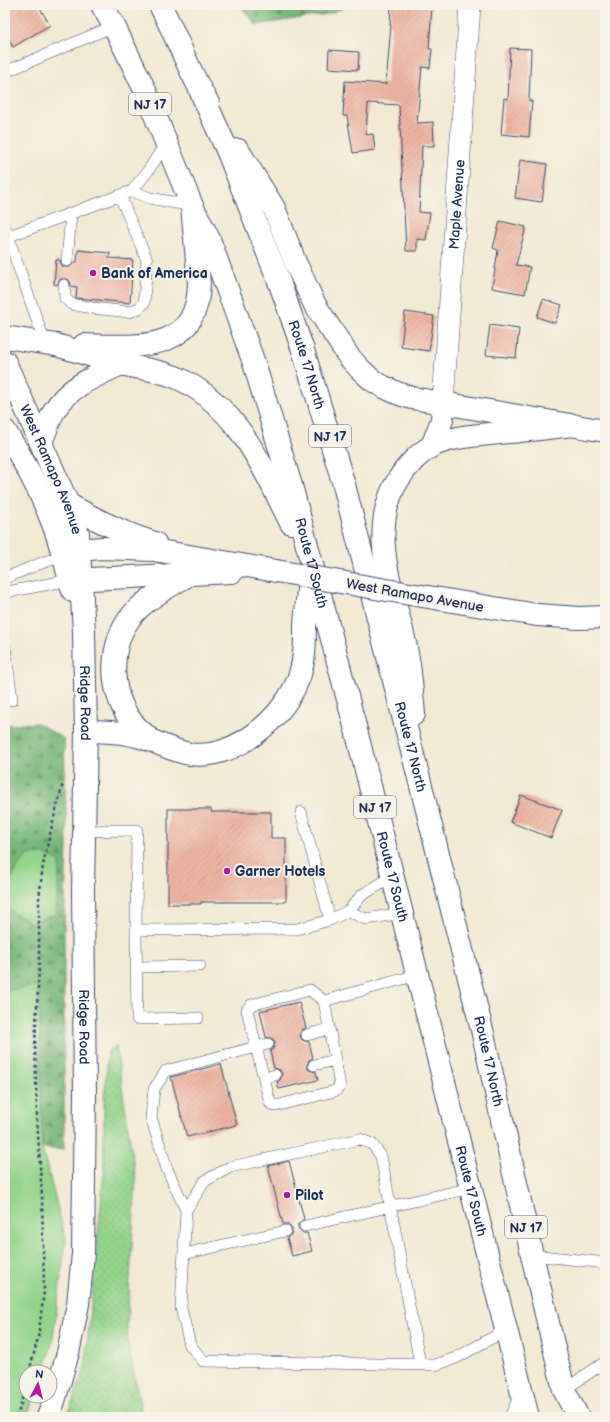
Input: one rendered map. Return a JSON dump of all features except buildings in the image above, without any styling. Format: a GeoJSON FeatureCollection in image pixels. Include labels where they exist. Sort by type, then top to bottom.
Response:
{"type":"FeatureCollection","features":[{"type":"Feature","properties":{"kind":"main road","name":"NJ 17"},"geometry":{"type":"LineString","coordinates":[[102,5],[114,26],[144,88],[192,206]]}},
{"type":"Feature","properties":{"kind":"main road","name":"NJ 17"},"geometry":{"type":"LineString","coordinates":[[160,5],[174,31],[200,90]]}},
{"type":"Feature","properties":{"kind":"main road"},"geometry":{"type":"LineString","coordinates":[[200,90],[274,208],[308,290],[326,322],[349,357],[372,380],[397,394],[412,398],[605,431]]}},
{"type":"Feature","properties":{"kind":"main road","name":"Route 17 North"},"geometry":{"type":"LineString","coordinates":[[200,90],[228,152],[280,284],[320,403],[344,485],[423,794],[482,1034],[564,1390],[578,1417]]}},
{"type":"Feature","properties":{"kind":"main road"},"geometry":{"type":"LineString","coordinates":[[51,344],[149,345],[163,341],[175,335],[185,326],[192,317],[199,295],[192,206]]}},
{"type":"Feature","properties":{"kind":"main road","name":"Route 17 South"},"geometry":{"type":"LineString","coordinates":[[192,206],[209,239],[254,363],[282,454],[355,726],[528,1417]]}},
{"type":"Feature","properties":{"kind":"main road"},"geometry":{"type":"LineString","coordinates":[[5,337],[51,344],[121,364],[161,372],[179,378],[210,398],[238,426],[253,449],[311,561],[305,644],[300,673],[296,685],[272,718],[250,737],[233,747],[214,754],[202,755],[179,752],[130,734],[86,731]]}},
{"type":"Feature","properties":{"kind":"main road","name":"West Ramapo Avenue"},"geometry":{"type":"LineString","coordinates":[[5,362],[68,504],[78,534],[71,554]]}},
{"type":"Feature","properties":{"kind":"main road"},"geometry":{"type":"LineString","coordinates":[[41,443],[54,412],[68,394],[85,381],[121,364]]}},
{"type":"Feature","properties":{"kind":"main road"},"geometry":{"type":"LineString","coordinates":[[432,446],[442,420],[443,403]]}},
{"type":"Feature","properties":{"kind":"main road"},"geometry":{"type":"LineString","coordinates":[[423,794],[407,654],[386,566],[384,536],[387,507],[391,494],[404,470],[432,446],[457,438],[573,425]]}},
{"type":"Feature","properties":{"kind":"main road","name":"West Ramapo Avenue"},"geometry":{"type":"LineString","coordinates":[[5,431],[29,471],[45,503],[56,530],[71,554],[75,580],[276,571],[537,615],[579,618],[605,617]]}},
{"type":"Feature","properties":{"kind":"main road"},"geometry":{"type":"LineString","coordinates":[[68,504],[101,522],[123,531],[147,540],[210,559]]}},
{"type":"Feature","properties":{"kind":"main road"},"geometry":{"type":"LineString","coordinates":[[71,554],[88,549],[116,548],[154,550],[276,571]]}},
{"type":"Feature","properties":{"kind":"main road"},"geometry":{"type":"LineString","coordinates":[[154,742],[136,727],[128,717],[122,705],[115,683],[114,660],[116,648],[124,628],[138,608],[160,592],[190,574]]}},
{"type":"Feature","properties":{"kind":"main road","name":"Ridge Road"},"geometry":{"type":"LineString","coordinates":[[48,1417],[68,1353],[78,1304],[83,1254],[85,1096],[83,891],[86,731],[84,632],[75,580]]}},
{"type":"Feature","properties":{"kind":"street","name":"Maple Avenue"},"geometry":{"type":"LineString","coordinates":[[443,403],[470,5]]}},
{"type":"Feature","properties":{"kind":"lane"},"geometry":{"type":"LineString","coordinates":[[5,72],[114,26]]}},
{"type":"Feature","properties":{"kind":"lane"},"geometry":{"type":"LineString","coordinates":[[51,344],[7,232],[71,214],[132,191],[148,171],[166,143]]}},
{"type":"Feature","properties":{"kind":"lane"},"geometry":{"type":"LineString","coordinates":[[132,191],[150,198],[192,206]]}},
{"type":"Feature","properties":{"kind":"lane"},"geometry":{"type":"LineString","coordinates":[[64,285],[65,298],[71,304],[130,312],[139,308],[144,303],[147,260],[120,196]]}},
{"type":"Feature","properties":{"kind":"lane"},"geometry":{"type":"LineString","coordinates":[[67,261],[71,214]]}},
{"type":"Feature","properties":{"kind":"lane"},"geometry":{"type":"LineString","coordinates":[[5,578],[44,562],[71,554]]}},
{"type":"Feature","properties":{"kind":"lane"},"geometry":{"type":"LineString","coordinates":[[5,591],[7,592],[75,580]]}},
{"type":"Feature","properties":{"kind":"lane"},"geometry":{"type":"LineString","coordinates":[[5,646],[12,700]]}},
{"type":"Feature","properties":{"kind":"lane"},"geometry":{"type":"LineString","coordinates":[[301,812],[330,920]]}},
{"type":"Feature","properties":{"kind":"lane"},"geometry":{"type":"LineString","coordinates":[[85,831],[137,830],[137,1019],[198,1018]]}},
{"type":"Feature","properties":{"kind":"lane"},"geometry":{"type":"LineString","coordinates":[[136,930],[297,929],[330,920],[348,911],[362,895],[392,877]]}},
{"type":"Feature","properties":{"kind":"lane"},"geometry":{"type":"LineString","coordinates":[[348,911],[366,919],[402,913]]}},
{"type":"Feature","properties":{"kind":"lane"},"geometry":{"type":"LineString","coordinates":[[136,967],[200,966]]}},
{"type":"Feature","properties":{"kind":"lane"},"geometry":{"type":"LineString","coordinates":[[324,1001],[417,975]]}},
{"type":"Feature","properties":{"kind":"lane"},"geometry":{"type":"LineString","coordinates":[[310,990],[324,1001],[329,1029],[340,1086],[335,1091],[275,1106],[270,1103],[247,1010],[251,1005],[310,990]]}},
{"type":"Feature","properties":{"kind":"lane"},"geometry":{"type":"LineString","coordinates":[[307,1035],[329,1029]]}},
{"type":"Feature","properties":{"kind":"lane"},"geometry":{"type":"LineString","coordinates":[[268,1044],[166,1071],[154,1089],[151,1118],[166,1169],[186,1210],[181,1308],[190,1345],[203,1361],[435,1365],[456,1358],[506,1330]]}},
{"type":"Feature","properties":{"kind":"lane"},"geometry":{"type":"LineString","coordinates":[[314,1065],[335,1060]]}},
{"type":"Feature","properties":{"kind":"lane"},"geometry":{"type":"LineString","coordinates":[[264,1078],[275,1075]]}},
{"type":"Feature","properties":{"kind":"lane"},"geometry":{"type":"LineString","coordinates":[[186,1210],[205,1181],[230,1167],[360,1139],[372,1144],[381,1156],[420,1364]]}},
{"type":"Feature","properties":{"kind":"lane"},"geometry":{"type":"LineString","coordinates":[[306,1226],[470,1188]]}},
{"type":"Feature","properties":{"kind":"lane"},"geometry":{"type":"LineString","coordinates":[[184,1254],[285,1231]]}},
{"type":"Feature","properties":{"kind":"lane"},"geometry":{"type":"LineString","coordinates":[[532,1254],[601,1263]]}},
{"type":"Feature","properties":{"kind":"lane"},"geometry":{"type":"LineString","coordinates":[[564,1390],[605,1362]]}},
{"type":"Feature","properties":{"kind":"lane"},"geometry":{"type":"LineString","coordinates":[[510,1417],[521,1390]]}},
{"type":"Feature","properties":{"kind":"path"},"geometry":{"type":"LineString","coordinates":[[31,1364],[38,1338],[44,1292],[42,1197],[37,1118],[35,1045],[39,967],[39,899],[53,821],[65,776]]}},
{"type":"Feature","properties":{"kind":"path"},"geometry":{"type":"LineString","coordinates":[[16,1417],[21,1404]]}},
{"type":"Feature","properties":{"kind":"green space"},"geometry":{"type":"Polygon","coordinates":[[[240,5],[352,5],[328,14],[256,25],[240,5]]]}},
{"type":"Feature","properties":{"kind":"green space"},"geometry":{"type":"Polygon","coordinates":[[[38,723],[64,739],[67,846],[64,927],[64,1150],[42,1148],[39,987],[5,991],[5,910],[8,908],[31,923],[19,865],[11,880],[5,882],[5,725],[38,723]]]}},
{"type":"Feature","properties":{"kind":"green space"},"geometry":{"type":"Polygon","coordinates":[[[43,854],[60,861],[56,914],[31,923],[8,909],[5,910],[5,882],[11,880],[19,865],[28,855],[43,854]]]}},
{"type":"Feature","properties":{"kind":"green space"},"geometry":{"type":"Polygon","coordinates":[[[39,986],[42,1148],[66,1240],[52,1344],[46,1364],[18,1364],[18,1404],[31,1404],[27,1417],[5,1417],[5,991],[39,986]]]}},
{"type":"Feature","properties":{"kind":"green space"},"geometry":{"type":"Polygon","coordinates":[[[116,1046],[136,1181],[127,1325],[128,1343],[142,1415],[140,1417],[67,1417],[85,1367],[104,1173],[104,1101],[108,1051],[116,1046]]]}},
{"type":"Feature","properties":{"kind":"place","name":"Bank of America"},"geometry":{"type":"Point","coordinates":[93,273]}},
{"type":"Feature","properties":{"kind":"place","name":"Garner Hotels"},"geometry":{"type":"Point","coordinates":[227,871]}},
{"type":"Feature","properties":{"kind":"place","name":"Pilot"},"geometry":{"type":"Point","coordinates":[287,1195]}}]}
